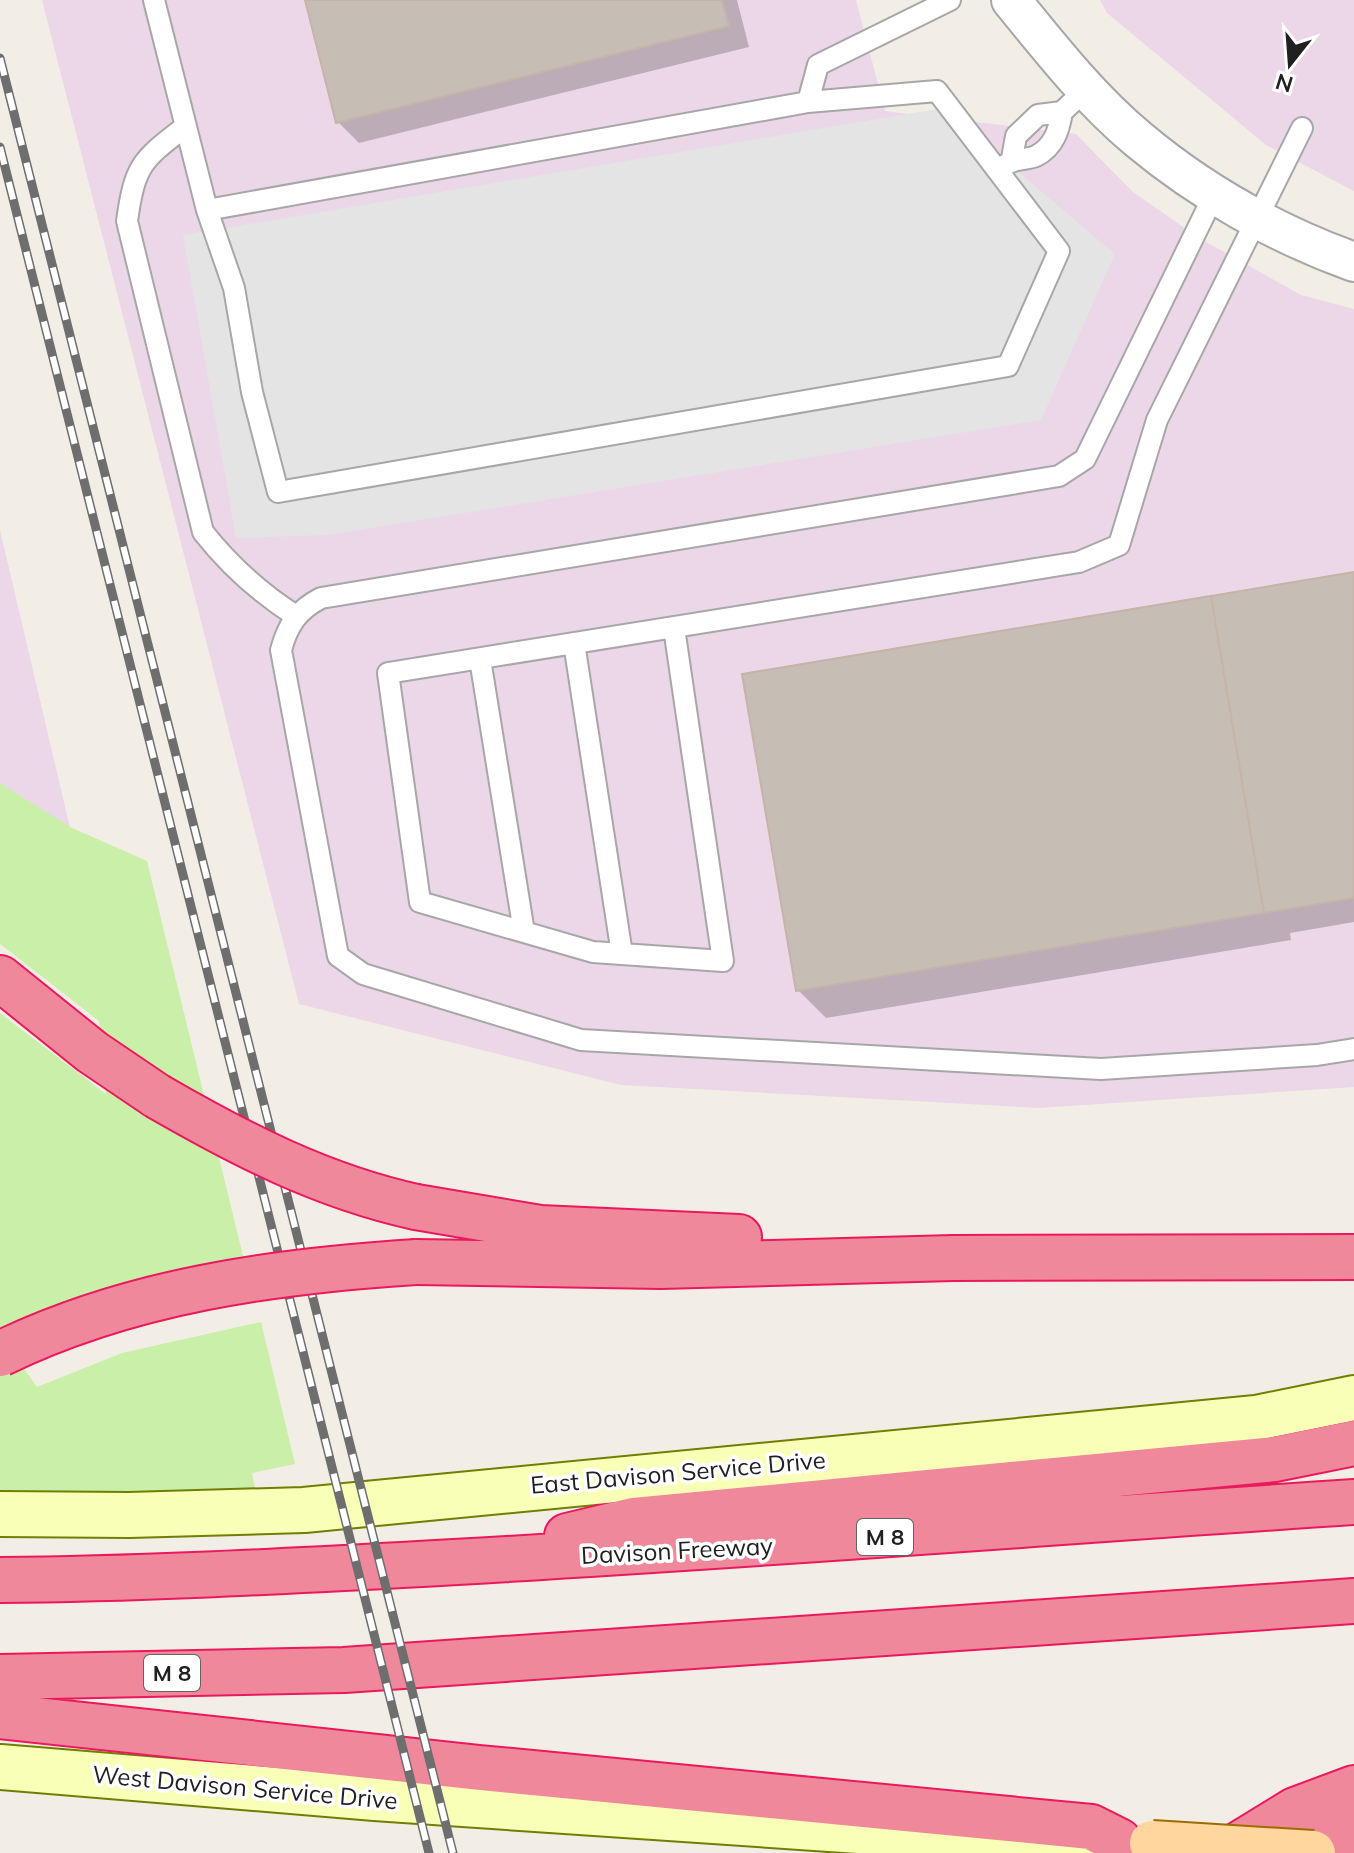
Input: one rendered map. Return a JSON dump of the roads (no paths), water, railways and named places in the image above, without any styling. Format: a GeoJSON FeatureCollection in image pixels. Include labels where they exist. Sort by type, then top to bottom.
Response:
{"type":"FeatureCollection","features":[{"type":"Feature","properties":{"kind":"highway"},"geometry":{"type":"LineString","coordinates":[[0,978],[92,1052],[157,1096],[235,1141],[309,1175],[366,1196],[540,1228],[758,1238],[953,1258]]}},
{"type":"Feature","properties":{"kind":"highway"},"geometry":{"type":"LineString","coordinates":[[0,1354],[100,1312],[187,1292],[335,1267],[416,1262],[661,1266],[953,1258],[1354,1257]]}},
{"type":"Feature","properties":{"kind":"highway"},"geometry":{"type":"LineString","coordinates":[[451,1563],[634,1520],[1261,1461],[1354,1443]]}},
{"type":"Feature","properties":{"kind":"highway","name":"Davison Freeway"},"geometry":{"type":"LineString","coordinates":[[0,1580],[108,1580],[451,1563],[850,1540],[1354,1502]]}},
{"type":"Feature","properties":{"kind":"highway","name":"M 8"},"geometry":{"type":"LineString","coordinates":[[0,1677],[344,1670],[1354,1601]]}},
{"type":"Feature","properties":{"kind":"highway"},"geometry":{"type":"LineString","coordinates":[[0,1716],[480,1768],[1091,1827],[1136,1842]]}},
{"type":"Feature","properties":{"kind":"highway"},"geometry":{"type":"LineString","coordinates":[[1225,1853],[1295,1810],[1354,1788]]}},
{"type":"Feature","properties":{"kind":"highway"},"geometry":{"type":"LineString","coordinates":[[1295,1853],[1354,1831]]}},
{"type":"Feature","properties":{"kind":"main road","name":"East Davison Service Drive"},"geometry":{"type":"LineString","coordinates":[[0,1514],[129,1515],[304,1510],[1256,1418],[1354,1398]]}},
{"type":"Feature","properties":{"kind":"main road","name":"West Davison Service Drive"},"geometry":{"type":"LineString","coordinates":[[0,1767],[1091,1848],[1136,1842]]}},
{"type":"Feature","properties":{"kind":"main road"},"geometry":{"type":"LineString","coordinates":[[1136,1842],[1313,1853]]}},
{"type":"Feature","properties":{"kind":"street"},"geometry":{"type":"LineString","coordinates":[[1011,0],[1074,100],[1256,218],[1354,262]]}},
{"type":"Feature","properties":{"kind":"lane"},"geometry":{"type":"LineString","coordinates":[[154,0],[207,210],[234,288],[252,392],[278,492],[1008,366],[1059,251],[1005,165],[937,91],[808,102],[207,210]]}},
{"type":"Feature","properties":{"kind":"lane"},"geometry":{"type":"LineString","coordinates":[[808,102],[818,65],[950,0]]}},
{"type":"Feature","properties":{"kind":"lane"},"geometry":{"type":"LineString","coordinates":[[1005,165],[1036,156],[1058,135],[1074,100]]}},
{"type":"Feature","properties":{"kind":"lane"},"geometry":{"type":"LineString","coordinates":[[1005,165],[1016,136],[1038,115],[1074,100]]}},
{"type":"Feature","properties":{"kind":"lane"},"geometry":{"type":"LineString","coordinates":[[186,126],[147,157],[133,180],[127,221],[203,532],[223,557],[270,599],[296,616]]}},
{"type":"Feature","properties":{"kind":"lane"},"geometry":{"type":"LineString","coordinates":[[674,628],[723,961],[593,952],[420,902],[388,673],[1079,562],[1119,545],[1157,420],[1302,128]]}},
{"type":"Feature","properties":{"kind":"lane"},"geometry":{"type":"LineString","coordinates":[[1215,193],[1085,459],[1059,476],[321,598],[302,608],[287,628],[281,650],[338,956],[363,974],[581,1040],[1101,1069],[1317,1055],[1354,1049]]}},
{"type":"Feature","properties":{"kind":"lane"},"geometry":{"type":"LineString","coordinates":[[574,643],[622,954]]}},
{"type":"Feature","properties":{"kind":"lane"},"geometry":{"type":"LineString","coordinates":[[480,659],[524,932]]}},
{"type":"Feature","properties":{"kind":"railway"},"geometry":{"type":"LineString","coordinates":[[0,58],[453,1853]]}},
{"type":"Feature","properties":{"kind":"railway"},"geometry":{"type":"LineString","coordinates":[[0,147],[429,1853]]}}]}
